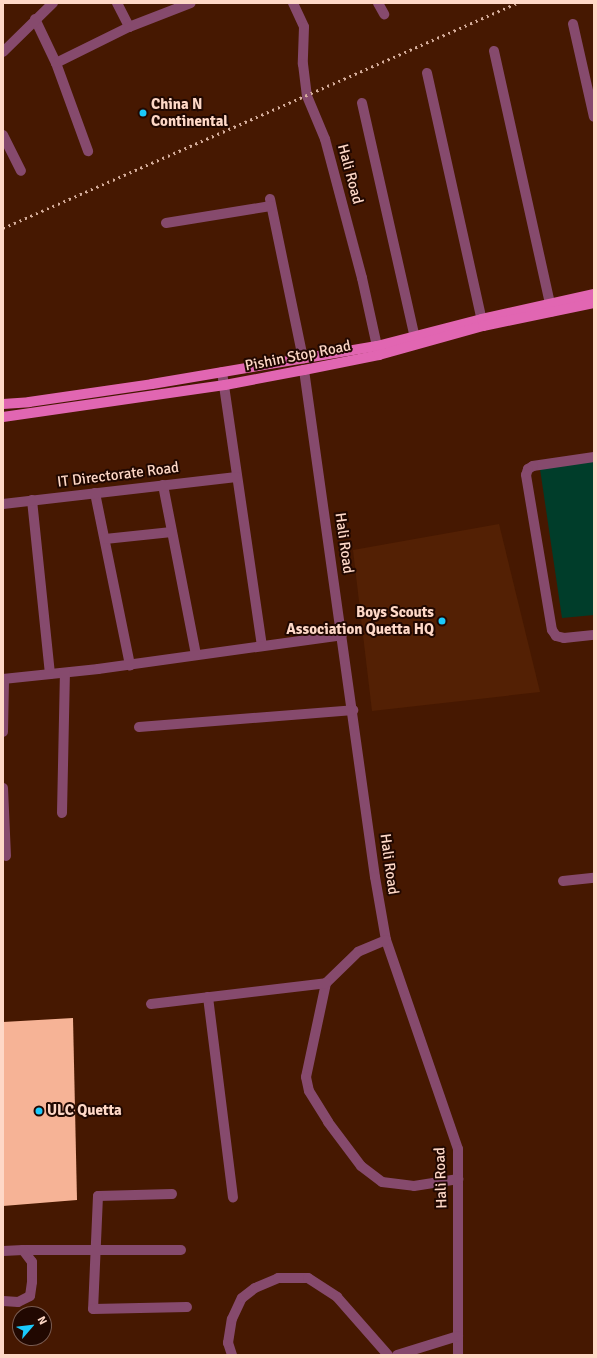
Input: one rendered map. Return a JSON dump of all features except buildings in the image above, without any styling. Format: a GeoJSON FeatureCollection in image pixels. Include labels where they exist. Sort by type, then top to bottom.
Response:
{"type":"FeatureCollection","features":[{"type":"Feature","properties":{"kind":"main road","name":"Pishin Stop Road"},"geometry":{"type":"LineString","coordinates":[[551,308],[594,294]]}},
{"type":"Feature","properties":{"kind":"main road","name":"Pishin Stop Road"},"geometry":{"type":"LineString","coordinates":[[3,417],[225,385],[304,370],[482,322],[551,308],[594,303]]}},
{"type":"Feature","properties":{"kind":"main road","name":"Pishin Stop Road"},"geometry":{"type":"LineString","coordinates":[[3,404],[52,399],[303,359],[378,350]]}},
{"type":"Feature","properties":{"kind":"street"},"geometry":{"type":"LineString","coordinates":[[3,52],[53,3]]}},
{"type":"Feature","properties":{"kind":"street"},"geometry":{"type":"LineString","coordinates":[[117,3],[129,27]]}},
{"type":"Feature","properties":{"kind":"street"},"geometry":{"type":"LineString","coordinates":[[56,63],[129,27],[191,3]]}},
{"type":"Feature","properties":{"kind":"street","name":"Hali Road"},"geometry":{"type":"LineString","coordinates":[[293,3],[304,27],[303,64],[307,96],[325,139],[378,350]]}},
{"type":"Feature","properties":{"kind":"street"},"geometry":{"type":"LineString","coordinates":[[378,3],[384,14]]}},
{"type":"Feature","properties":{"kind":"street"},"geometry":{"type":"LineString","coordinates":[[35,19],[56,63],[88,151]]}},
{"type":"Feature","properties":{"kind":"street"},"geometry":{"type":"LineString","coordinates":[[573,24],[594,118]]}},
{"type":"Feature","properties":{"kind":"street"},"geometry":{"type":"LineString","coordinates":[[494,51],[551,308]]}},
{"type":"Feature","properties":{"kind":"street"},"geometry":{"type":"LineString","coordinates":[[427,73],[482,322]]}},
{"type":"Feature","properties":{"kind":"street"},"geometry":{"type":"LineString","coordinates":[[362,103],[416,340]]}},
{"type":"Feature","properties":{"kind":"street"},"geometry":{"type":"LineString","coordinates":[[3,134],[22,171]]}},
{"type":"Feature","properties":{"kind":"street"},"geometry":{"type":"LineString","coordinates":[[166,223],[270,203],[303,359]]}},
{"type":"Feature","properties":{"kind":"street","name":"Hali Road"},"geometry":{"type":"LineString","coordinates":[[304,370],[375,877],[386,940],[458,1149],[458,1355]]}},
{"type":"Feature","properties":{"kind":"street"},"geometry":{"type":"LineString","coordinates":[[222,372],[225,385],[236,477],[262,646]]}},
{"type":"Feature","properties":{"kind":"street"},"geometry":{"type":"LineString","coordinates":[[594,457],[533,466],[528,469],[526,475],[552,630],[556,636],[564,638],[594,635]]}},
{"type":"Feature","properties":{"kind":"street","name":"IT Directorate Road"},"geometry":{"type":"LineString","coordinates":[[3,504],[236,477]]}},
{"type":"Feature","properties":{"kind":"street"},"geometry":{"type":"LineString","coordinates":[[163,485],[196,655]]}},
{"type":"Feature","properties":{"kind":"street"},"geometry":{"type":"LineString","coordinates":[[95,493],[130,665]]}},
{"type":"Feature","properties":{"kind":"street"},"geometry":{"type":"LineString","coordinates":[[32,500],[50,674]]}},
{"type":"Feature","properties":{"kind":"street"},"geometry":{"type":"LineString","coordinates":[[105,539],[172,532]]}},
{"type":"Feature","properties":{"kind":"street"},"geometry":{"type":"LineString","coordinates":[[3,732],[4,679],[130,665],[342,635]]}},
{"type":"Feature","properties":{"kind":"street"},"geometry":{"type":"LineString","coordinates":[[62,813],[65,673]]}},
{"type":"Feature","properties":{"kind":"street"},"geometry":{"type":"LineString","coordinates":[[139,727],[352,710]]}},
{"type":"Feature","properties":{"kind":"street"},"geometry":{"type":"LineString","coordinates":[[3,788],[6,856]]}},
{"type":"Feature","properties":{"kind":"street"},"geometry":{"type":"LineString","coordinates":[[564,881],[594,878]]}},
{"type":"Feature","properties":{"kind":"street"},"geometry":{"type":"LineString","coordinates":[[386,940],[358,952],[326,983],[306,1077],[309,1091],[328,1122],[361,1166],[382,1182],[414,1186],[458,1179]]}},
{"type":"Feature","properties":{"kind":"street"},"geometry":{"type":"LineString","coordinates":[[152,1004],[326,983]]}},
{"type":"Feature","properties":{"kind":"street"},"geometry":{"type":"LineString","coordinates":[[208,997],[233,1196]]}},
{"type":"Feature","properties":{"kind":"street"},"geometry":{"type":"LineString","coordinates":[[172,1194],[98,1196],[93,1309],[187,1307]]}},
{"type":"Feature","properties":{"kind":"street"},"geometry":{"type":"LineString","coordinates":[[3,1301],[18,1302],[30,1296],[32,1262],[23,1250]]}},
{"type":"Feature","properties":{"kind":"street"},"geometry":{"type":"LineString","coordinates":[[3,1251],[181,1250]]}},
{"type":"Feature","properties":{"kind":"street"},"geometry":{"type":"LineString","coordinates":[[232,1355],[228,1343],[232,1319],[242,1298],[255,1288],[278,1278],[308,1278],[337,1297],[388,1355]]}},
{"type":"Feature","properties":{"kind":"street"},"geometry":{"type":"LineString","coordinates":[[397,1355],[458,1336]]}},
{"type":"Feature","properties":{"kind":"shaded area","name":"Boys Scouts Association Quetta HQ"},"geometry":{"type":"Polygon","coordinates":[[[499,524],[540,692],[372,711],[353,550],[499,524]]]}},
{"type":"Feature","properties":{"kind":"green space"},"geometry":{"type":"Polygon","coordinates":[[[594,461],[594,615],[562,618],[540,469],[594,461]]]}},
{"type":"Feature","properties":{"kind":"railway"},"geometry":{"type":"LineString","coordinates":[[3,228],[517,3]]}},
{"type":"Feature","properties":{"kind":"place","name":"China N Continental"},"geometry":{"type":"Point","coordinates":[143,113]}},
{"type":"Feature","properties":{"kind":"place","name":"Boys Scouts Association Quetta HQ"},"geometry":{"type":"Point","coordinates":[442,621]}},
{"type":"Feature","properties":{"kind":"place","name":"ULC Quetta"},"geometry":{"type":"Point","coordinates":[39,1111]}}]}
